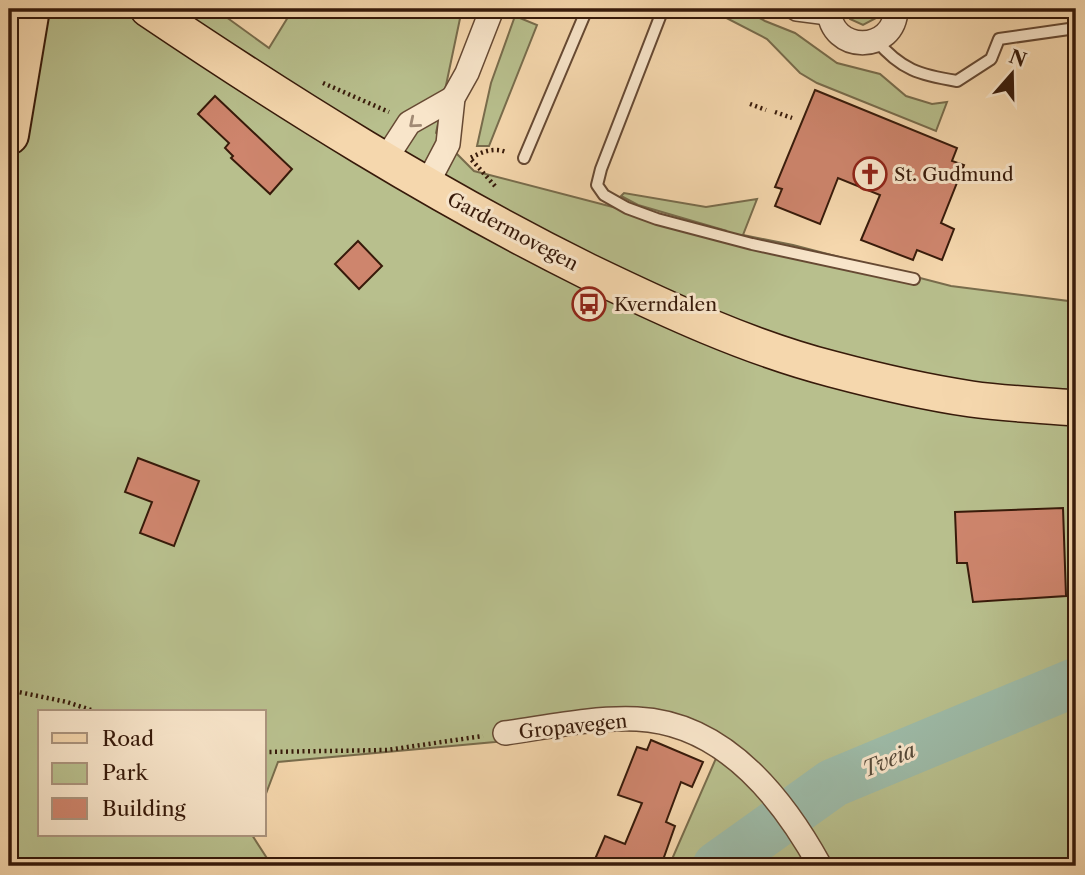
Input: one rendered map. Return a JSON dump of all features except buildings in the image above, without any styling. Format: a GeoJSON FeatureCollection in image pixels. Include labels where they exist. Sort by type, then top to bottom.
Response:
{"type":"FeatureCollection","features":[{"type":"Feature","properties":{"kind":"highway"},"geometry":{"type":"LineString","coordinates":[[9,135],[30,9]]}},
{"type":"Feature","properties":{"kind":"main road","name":"Gardermovegen"},"geometry":{"type":"LineString","coordinates":[[148,9],[298,107],[526,240],[641,297],[736,338],[830,369],[906,387],[972,400],[1076,408]]}},
{"type":"Feature","properties":{"kind":"street"},"geometry":{"type":"LineString","coordinates":[[427,184],[448,144],[453,98],[467,73],[492,9]]}},
{"type":"Feature","properties":{"kind":"street"},"geometry":{"type":"LineString","coordinates":[[797,9],[828,11],[831,23],[845,38],[865,43],[885,34],[892,26],[896,9]]}},
{"type":"Feature","properties":{"kind":"street"},"geometry":{"type":"LineString","coordinates":[[385,160],[410,123],[453,98]]}},
{"type":"Feature","properties":{"kind":"street","name":"Gropavegen"},"geometry":{"type":"LineString","coordinates":[[505,733],[590,721],[639,719],[670,725],[706,738],[727,750],[756,776],[800,831],[820,866]]}},
{"type":"Feature","properties":{"kind":"lane"},"geometry":{"type":"LineString","coordinates":[[524,158],[587,9]]}},
{"type":"Feature","properties":{"kind":"lane"},"geometry":{"type":"LineString","coordinates":[[663,9],[601,169],[597,185],[604,195],[627,208],[693,229],[914,279]]}},
{"type":"Feature","properties":{"kind":"lane"},"geometry":{"type":"LineString","coordinates":[[876,40],[891,58],[923,75],[957,81],[991,59],[999,39],[1076,28]]}},
{"type":"Feature","properties":{"kind":"path"},"geometry":{"type":"LineString","coordinates":[[317,80],[390,113]]}},
{"type":"Feature","properties":{"kind":"path"},"geometry":{"type":"LineString","coordinates":[[750,104],[766,110]]}},
{"type":"Feature","properties":{"kind":"path"},"geometry":{"type":"LineString","coordinates":[[775,112],[792,118]]}},
{"type":"Feature","properties":{"kind":"path"},"geometry":{"type":"LineString","coordinates":[[498,188],[470,158],[482,152],[500,149],[524,158]]}},
{"type":"Feature","properties":{"kind":"path"},"geometry":{"type":"LineString","coordinates":[[9,690],[91,710]]}},
{"type":"Feature","properties":{"kind":"path","name":"Gropavegen"},"geometry":{"type":"LineString","coordinates":[[266,752],[387,750],[505,733]]}},
{"type":"Feature","properties":{"kind":"green space"},"geometry":{"type":"Polygon","coordinates":[[[9,9],[215,9],[269,48],[293,9],[462,9],[436,133],[474,171],[632,212],[727,231],[638,205],[621,196],[624,193],[706,207],[757,199],[743,235],[793,245],[951,286],[1076,302],[1076,866],[669,866],[724,740],[657,718],[495,742],[278,762],[266,794],[266,710],[38,710],[38,836],[253,836],[272,866],[9,866],[9,9]]]}},
{"type":"Feature","properties":{"kind":"green space"},"geometry":{"type":"Polygon","coordinates":[[[709,9],[742,9],[795,33],[837,63],[880,74],[906,96],[932,104],[947,102],[936,131],[817,83],[800,73],[767,39],[709,9]]]}},
{"type":"Feature","properties":{"kind":"green space"},"geometry":{"type":"Polygon","coordinates":[[[847,9],[879,9],[876,18],[863,25],[850,19],[847,9]]]}},
{"type":"Feature","properties":{"kind":"green space"},"geometry":{"type":"Polygon","coordinates":[[[515,16],[537,25],[489,146],[477,146],[491,83],[515,16]]]}},
{"type":"Feature","properties":{"kind":"waterway","name":"Tveia"},"geometry":{"type":"LineString","coordinates":[[717,866],[833,783],[1076,682]]}},
{"type":"Feature","properties":{"kind":"place","name":"St. Gudmund"},"geometry":{"type":"Point","coordinates":[870,174]}},
{"type":"Feature","properties":{"kind":"place","name":"Kverndalen"},"geometry":{"type":"Point","coordinates":[589,304]}}]}
